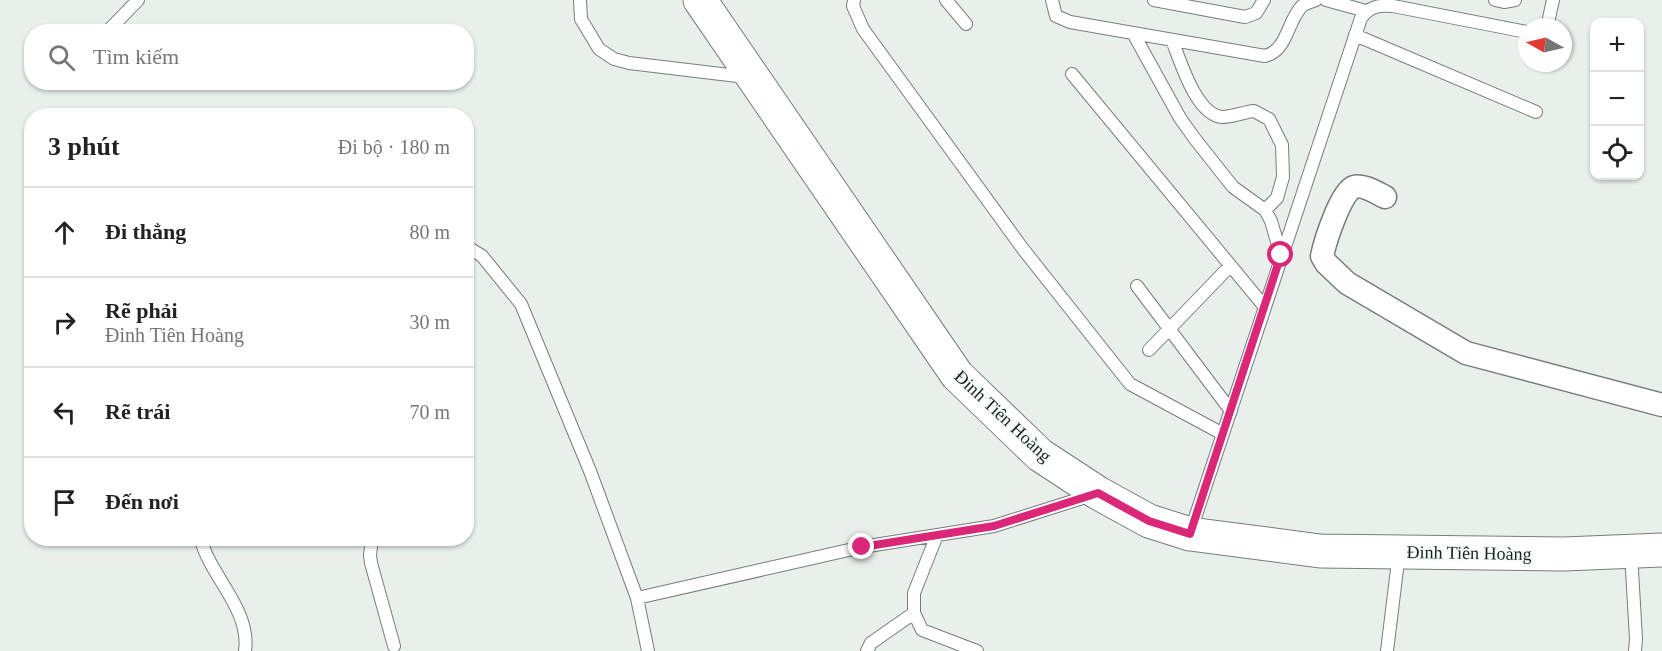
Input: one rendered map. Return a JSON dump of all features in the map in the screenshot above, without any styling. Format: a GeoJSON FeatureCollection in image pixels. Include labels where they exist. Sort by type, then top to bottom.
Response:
{"type":"FeatureCollection","features":[{"type":"Feature","properties":{"kind":"main road","name":"Đinh Tiên Hoàng"},"geometry":{"type":"LineString","coordinates":[[700,0],[957,375],[1040,455],[1098,493],[1149,521],[1190,534],[1320,551],[1564,554],[1647,551]]}},
{"type":"Feature","properties":{"kind":"street"},"geometry":{"type":"LineString","coordinates":[[1385,197],[1362,187],[1354,186],[1346,192],[1322,256],[1326,263],[1347,283],[1466,353],[1662,405]]}},
{"type":"Feature","properties":{"kind":"lane"},"geometry":{"type":"LineString","coordinates":[[115,24],[138,0]]}},
{"type":"Feature","properties":{"kind":"lane"},"geometry":{"type":"LineString","coordinates":[[580,0],[581,19],[599,49],[614,58],[629,63],[753,78]]}},
{"type":"Feature","properties":{"kind":"lane"},"geometry":{"type":"LineString","coordinates":[[854,0],[853,6],[863,29],[1023,249],[1130,384],[1223,434]]}},
{"type":"Feature","properties":{"kind":"lane"},"geometry":{"type":"LineString","coordinates":[[946,0],[966,24]]}},
{"type":"Feature","properties":{"kind":"lane"},"geometry":{"type":"LineString","coordinates":[[1052,0],[1056,16],[1070,22],[1265,56],[1274,54],[1282,44],[1290,25],[1304,4],[1316,0]]}},
{"type":"Feature","properties":{"kind":"lane"},"geometry":{"type":"LineString","coordinates":[[1154,0],[1245,17],[1256,13],[1264,0]]}},
{"type":"Feature","properties":{"kind":"lane"},"geometry":{"type":"LineString","coordinates":[[1326,0],[1366,11]]}},
{"type":"Feature","properties":{"kind":"lane"},"geometry":{"type":"LineString","coordinates":[[1495,0],[1504,2],[1515,0]]}},
{"type":"Feature","properties":{"kind":"lane"},"geometry":{"type":"LineString","coordinates":[[1549,18],[1553,0]]}},
{"type":"Feature","properties":{"kind":"lane"},"geometry":{"type":"LineString","coordinates":[[1190,534],[1361,18],[1366,11],[1377,5],[1393,6],[1518,30]]}},
{"type":"Feature","properties":{"kind":"lane"},"geometry":{"type":"LineString","coordinates":[[1133,33],[1180,118],[1195,139],[1233,188],[1265,210],[1271,221],[1281,255]]}},
{"type":"Feature","properties":{"kind":"lane"},"geometry":{"type":"LineString","coordinates":[[1355,35],[1536,112]]}},
{"type":"Feature","properties":{"kind":"lane"},"geometry":{"type":"LineString","coordinates":[[1172,40],[1196,97],[1211,114],[1222,117],[1254,111],[1269,119],[1282,145],[1283,177],[1277,198],[1265,210]]}},
{"type":"Feature","properties":{"kind":"lane"},"geometry":{"type":"LineString","coordinates":[[1072,74],[1264,306]]}},
{"type":"Feature","properties":{"kind":"lane"},"geometry":{"type":"LineString","coordinates":[[474,253],[482,256],[521,304],[590,471],[637,598],[648,651]]}},
{"type":"Feature","properties":{"kind":"lane"},"geometry":{"type":"LineString","coordinates":[[1149,350],[1230,266]]}},
{"type":"Feature","properties":{"kind":"lane"},"geometry":{"type":"LineString","coordinates":[[1137,286],[1231,411]]}},
{"type":"Feature","properties":{"kind":"lane"},"geometry":{"type":"LineString","coordinates":[[637,598],[862,547],[994,526],[1098,493]]}},
{"type":"Feature","properties":{"kind":"lane"},"geometry":{"type":"LineString","coordinates":[[937,535],[914,593],[914,613],[922,630],[977,651]]}},
{"type":"Feature","properties":{"kind":"lane"},"geometry":{"type":"LineString","coordinates":[[203,546],[209,561],[228,591],[243,625],[245,651]]}},
{"type":"Feature","properties":{"kind":"lane"},"geometry":{"type":"LineString","coordinates":[[371,546],[371,563],[394,646]]}},
{"type":"Feature","properties":{"kind":"lane"},"geometry":{"type":"LineString","coordinates":[[1635,651],[1647,551]]}},
{"type":"Feature","properties":{"kind":"lane"},"geometry":{"type":"LineString","coordinates":[[1387,651],[1399,552]]}},
{"type":"Feature","properties":{"kind":"lane"},"geometry":{"type":"LineString","coordinates":[[867,651],[871,643],[914,613]]}},
{"type":"Feature","properties":{"kind":"route"},"geometry":{"type":"LineString","coordinates":[[862,547],[994,526],[1098,493],[1149,521],[1190,534],[1281,255]]}}]}
